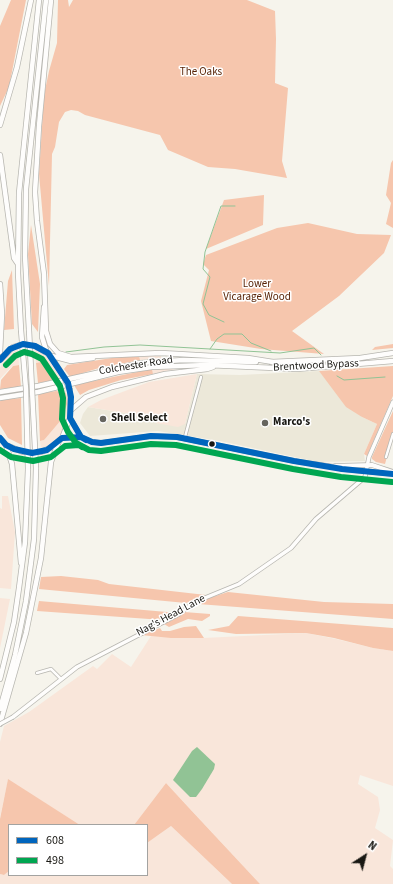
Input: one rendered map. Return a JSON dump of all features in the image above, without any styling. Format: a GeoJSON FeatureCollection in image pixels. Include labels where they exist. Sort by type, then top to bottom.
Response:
{"type":"FeatureCollection","features":[{"type":"Feature","properties":{"kind":"highway"},"geometry":{"type":"LineString","coordinates":[[0,125],[17,67],[31,0]]}},
{"type":"Feature","properties":{"kind":"highway"},"geometry":{"type":"LineString","coordinates":[[0,679],[14,622],[22,570],[26,528],[28,469],[26,389],[18,266],[20,177],[39,0]]}},
{"type":"Feature","properties":{"kind":"highway"},"geometry":{"type":"LineString","coordinates":[[19,638],[33,553],[36,468],[26,280],[25,221],[28,163],[46,0]]}},
{"type":"Feature","properties":{"kind":"highway"},"geometry":{"type":"LineString","coordinates":[[35,192],[39,126],[51,0]]}},
{"type":"Feature","properties":{"kind":"highway"},"geometry":{"type":"LineString","coordinates":[[35,105],[35,192],[47,338],[53,349],[61,355],[71,358],[142,353],[194,354],[248,358],[273,362]]}},
{"type":"Feature","properties":{"kind":"highway"},"geometry":{"type":"LineString","coordinates":[[0,156],[14,258],[18,266]]}},
{"type":"Feature","properties":{"kind":"highway"},"geometry":{"type":"LineString","coordinates":[[0,284],[2,335],[0,352]]}},
{"type":"Feature","properties":{"kind":"highway"},"geometry":{"type":"LineString","coordinates":[[0,724],[26,633],[41,558],[51,462],[70,418],[71,410],[70,390],[64,377],[49,354],[42,337],[45,301]]}},
{"type":"Feature","properties":{"kind":"highway"},"geometry":{"type":"LineString","coordinates":[[0,360],[10,349],[23,344],[35,346],[49,354],[71,362],[100,356]]}},
{"type":"Feature","properties":{"kind":"highway","name":"Brentwood Bypass"},"geometry":{"type":"LineString","coordinates":[[273,362],[360,358],[393,353]]}},
{"type":"Feature","properties":{"kind":"highway","name":"Colchester Road"},"geometry":{"type":"LineString","coordinates":[[0,392],[38,386],[120,367],[154,362],[205,360],[273,362]]}},
{"type":"Feature","properties":{"kind":"highway","name":"Brentwood Bypass"},"geometry":{"type":"LineString","coordinates":[[216,366],[297,369],[393,361]]}},
{"type":"Feature","properties":{"kind":"highway","name":"Colchester Road"},"geometry":{"type":"LineString","coordinates":[[0,398],[54,389],[136,369],[179,365],[216,366]]}},
{"type":"Feature","properties":{"kind":"highway"},"geometry":{"type":"LineString","coordinates":[[71,410],[86,396],[112,387],[165,374],[207,369],[216,366]]}},
{"type":"Feature","properties":{"kind":"highway"},"geometry":{"type":"LineString","coordinates":[[0,438],[6,445],[18,451],[32,453],[47,450],[60,440]]}},
{"type":"Feature","properties":{"kind":"highway"},"geometry":{"type":"LineString","coordinates":[[6,445],[12,464],[22,570]]}},
{"type":"Feature","properties":{"kind":"highway"},"geometry":{"type":"LineString","coordinates":[[0,709],[29,605],[43,532]]}},
{"type":"Feature","properties":{"kind":"main road"},"geometry":{"type":"LineString","coordinates":[[70,418],[81,437]]}},
{"type":"Feature","properties":{"kind":"main road"},"geometry":{"type":"LineString","coordinates":[[60,440],[81,437],[96,443],[150,436],[185,437],[294,461],[335,466],[367,465],[393,473]]}},
{"type":"Feature","properties":{"kind":"main road"},"geometry":{"type":"LineString","coordinates":[[335,466],[342,469],[366,472],[393,473]]}},
{"type":"Feature","properties":{"kind":"street"},"geometry":{"type":"LineString","coordinates":[[185,437],[201,377]]}},
{"type":"Feature","properties":{"kind":"street"},"geometry":{"type":"LineString","coordinates":[[366,472],[367,465],[393,402]]}},
{"type":"Feature","properties":{"kind":"street"},"geometry":{"type":"LineString","coordinates":[[386,458],[393,434]]}},
{"type":"Feature","properties":{"kind":"street","name":"Nag's Head Lane"},"geometry":{"type":"LineString","coordinates":[[0,724],[13,717],[60,678],[89,660],[179,614],[195,602],[230,588],[261,570],[298,542],[316,519],[365,478],[366,472]]}},
{"type":"Feature","properties":{"kind":"street"},"geometry":{"type":"LineString","coordinates":[[37,673],[51,669],[60,678]]}},
{"type":"Feature","properties":{"kind":"shaded area"},"geometry":{"type":"Polygon","coordinates":[[[18,349],[19,365],[12,366],[0,379],[0,368],[5,357],[18,349]]]}},
{"type":"Feature","properties":{"kind":"shaded area"},"geometry":{"type":"Polygon","coordinates":[[[35,349],[48,358],[61,378],[59,379],[47,362],[36,363],[35,349]]]}},
{"type":"Feature","properties":{"kind":"shaded area"},"geometry":{"type":"Polygon","coordinates":[[[139,356],[161,356],[161,358],[140,360],[139,356]]]}},
{"type":"Feature","properties":{"kind":"shaded area"},"geometry":{"type":"Polygon","coordinates":[[[180,368],[153,374],[152,369],[180,368]]]}},
{"type":"Feature","properties":{"kind":"shaded area"},"geometry":{"type":"Polygon","coordinates":[[[319,371],[362,417],[377,424],[364,454],[365,461],[318,462],[220,441],[158,431],[90,436],[80,423],[83,414],[88,407],[157,418],[156,423],[185,424],[197,374],[240,375],[319,371]]]}},
{"type":"Feature","properties":{"kind":"shaded area"},"geometry":{"type":"Polygon","coordinates":[[[197,374],[185,424],[178,427],[156,423],[157,418],[88,407],[101,400],[149,382],[197,374]]]}},
{"type":"Feature","properties":{"kind":"shaded area"},"geometry":{"type":"Polygon","coordinates":[[[65,388],[69,406],[65,427],[59,437],[52,444],[41,449],[40,441],[44,440],[66,394],[56,391],[65,388]]]}},
{"type":"Feature","properties":{"kind":"shaded area"},"geometry":{"type":"Polygon","coordinates":[[[2,496],[8,496],[15,532],[11,589],[0,588],[0,508],[2,509],[2,496]]]}},
{"type":"Feature","properties":{"kind":"shaded area"},"geometry":{"type":"Polygon","coordinates":[[[0,598],[10,599],[0,648],[0,598]]]}},
{"type":"Feature","properties":{"kind":"shaded area"},"geometry":{"type":"Polygon","coordinates":[[[306,633],[393,651],[393,786],[360,775],[358,784],[378,797],[380,810],[375,828],[393,840],[390,866],[393,869],[393,884],[260,884],[166,783],[135,824],[78,824],[8,780],[0,818],[0,742],[4,726],[29,712],[93,666],[97,669],[112,654],[131,667],[151,636],[203,638],[306,633]]]}},
{"type":"Feature","properties":{"kind":"shaded area"},"geometry":{"type":"Polygon","coordinates":[[[197,747],[215,764],[214,769],[196,797],[190,797],[173,780],[192,751],[197,747]]]}},
{"type":"Feature","properties":{"kind":"shaded area"},"geometry":{"type":"Polygon","coordinates":[[[171,826],[232,884],[0,884],[0,874],[4,875],[8,872],[8,876],[148,876],[148,842],[171,826]]]}},
{"type":"Feature","properties":{"kind":"green space"},"geometry":{"type":"Polygon","coordinates":[[[11,0],[26,0],[9,87],[0,106],[0,26],[11,0]]]}},
{"type":"Feature","properties":{"kind":"green space","name":"The Oaks"},"geometry":{"type":"Polygon","coordinates":[[[58,0],[68,0],[69,7],[73,0],[247,0],[275,11],[275,83],[288,88],[282,161],[287,178],[235,169],[208,167],[168,150],[160,135],[85,115],[78,111],[71,110],[65,112],[59,122],[55,147],[52,154],[49,286],[39,174],[44,95],[57,43],[58,0]]]}},
{"type":"Feature","properties":{"kind":"green space"},"geometry":{"type":"Polygon","coordinates":[[[393,160],[393,228],[386,224],[391,203],[386,195],[391,163],[393,160]]]}},
{"type":"Feature","properties":{"kind":"green space"},"geometry":{"type":"Polygon","coordinates":[[[264,195],[263,225],[206,249],[224,200],[264,195]]]}},
{"type":"Feature","properties":{"kind":"green space","name":"Lower Vicarage Wood"},"geometry":{"type":"Polygon","coordinates":[[[308,223],[357,234],[391,235],[384,253],[339,296],[292,331],[324,354],[261,349],[211,341],[201,301],[209,270],[203,264],[206,255],[277,228],[308,223]]]}},
{"type":"Feature","properties":{"kind":"green space"},"geometry":{"type":"Polygon","coordinates":[[[31,225],[40,284],[38,332],[32,324],[28,254],[31,225]]]}},
{"type":"Feature","properties":{"kind":"green space"},"geometry":{"type":"Polygon","coordinates":[[[12,270],[14,329],[4,330],[8,281],[12,270]]]}},
{"type":"Feature","properties":{"kind":"green space"},"geometry":{"type":"Polygon","coordinates":[[[393,344],[393,348],[372,350],[375,347],[393,344]]]}},
{"type":"Feature","properties":{"kind":"green space"},"geometry":{"type":"Polygon","coordinates":[[[139,356],[140,360],[99,368],[70,377],[64,369],[67,365],[118,357],[139,356]]]}},
{"type":"Feature","properties":{"kind":"green space"},"geometry":{"type":"Polygon","coordinates":[[[47,361],[59,379],[38,383],[36,363],[47,361]]]}},
{"type":"Feature","properties":{"kind":"green space"},"geometry":{"type":"Polygon","coordinates":[[[19,365],[21,387],[0,389],[1,380],[13,366],[19,365]]]}},
{"type":"Feature","properties":{"kind":"green space"},"geometry":{"type":"Polygon","coordinates":[[[393,366],[393,396],[367,456],[364,454],[377,424],[346,407],[319,371],[393,366]]]}},
{"type":"Feature","properties":{"kind":"green space"},"geometry":{"type":"Polygon","coordinates":[[[152,369],[153,374],[121,380],[89,390],[80,395],[74,385],[152,369]]]}},
{"type":"Feature","properties":{"kind":"green space"},"geometry":{"type":"Polygon","coordinates":[[[56,391],[66,393],[67,404],[61,420],[44,440],[40,441],[38,394],[56,391]]]}},
{"type":"Feature","properties":{"kind":"green space"},"geometry":{"type":"Polygon","coordinates":[[[21,398],[22,445],[8,438],[0,425],[0,400],[21,398]]]}},
{"type":"Feature","properties":{"kind":"green space"},"geometry":{"type":"Polygon","coordinates":[[[393,411],[393,434],[385,464],[376,462],[372,459],[372,457],[393,411]]]}},
{"type":"Feature","properties":{"kind":"green space"},"geometry":{"type":"Polygon","coordinates":[[[61,576],[98,580],[109,584],[206,595],[186,603],[39,589],[41,577],[61,576]]]}},
{"type":"Feature","properties":{"kind":"green space"},"geometry":{"type":"Polygon","coordinates":[[[228,592],[324,602],[393,604],[393,619],[198,604],[206,599],[228,592]]]}},
{"type":"Feature","properties":{"kind":"green space"},"geometry":{"type":"Polygon","coordinates":[[[39,601],[179,613],[163,620],[37,611],[39,601]]]}},
{"type":"Feature","properties":{"kind":"green space"},"geometry":{"type":"Polygon","coordinates":[[[184,612],[210,614],[210,616],[202,621],[188,619],[169,627],[164,624],[184,612]]]}},
{"type":"Feature","properties":{"kind":"green space"},"geometry":{"type":"Polygon","coordinates":[[[238,616],[393,628],[393,651],[306,633],[236,634],[208,630],[229,626],[238,616]]]}},
{"type":"Feature","properties":{"kind":"green space"},"geometry":{"type":"Polygon","coordinates":[[[196,626],[204,638],[171,638],[141,635],[160,628],[162,631],[170,631],[184,627],[196,626]]]}},
{"type":"Feature","properties":{"kind":"green space"},"geometry":{"type":"Polygon","coordinates":[[[8,779],[78,824],[8,824],[8,872],[4,875],[0,874],[0,819],[8,779]]]}},
{"type":"Feature","properties":{"kind":"green space"},"geometry":{"type":"Polygon","coordinates":[[[166,783],[260,884],[232,884],[171,826],[148,842],[148,824],[135,824],[166,783]]]}},
{"type":"Feature","properties":{"kind":"waterway"},"geometry":{"type":"LineString","coordinates":[[224,322],[209,315],[203,304],[210,277],[203,269],[205,252],[221,206],[235,206]]}},
{"type":"Feature","properties":{"kind":"waterway"},"geometry":{"type":"LineString","coordinates":[[210,349],[217,339],[224,334],[242,334],[251,343],[271,351]]}},
{"type":"Feature","properties":{"kind":"waterway"},"geometry":{"type":"LineString","coordinates":[[66,352],[104,347],[140,345],[280,353],[314,348],[321,355]]}},
{"type":"Feature","properties":{"kind":"waterway"},"geometry":{"type":"LineString","coordinates":[[337,376],[344,380],[385,377]]}},
{"type":"Feature","properties":{"kind":"transit line","name":"608"},"geometry":{"type":"LineString","coordinates":[[0,360],[10,349],[23,344],[35,346],[48,353],[68,383],[71,397],[70,418],[81,437],[92,442],[101,443],[151,436],[177,437],[294,461],[342,469],[393,474]]}},
{"type":"Feature","properties":{"kind":"transit line","name":"498"},"geometry":{"type":"LineString","coordinates":[[6,365],[15,356],[24,352],[42,359],[60,386],[63,398],[62,419],[68,432],[76,443],[89,450],[101,451],[151,444],[176,445],[293,469],[341,477],[392,482]]}},
{"type":"Feature","properties":{"kind":"transit line","name":"608"},"geometry":{"type":"LineString","coordinates":[[0,438],[6,445],[14,449],[32,453],[47,450],[62,438],[81,437],[86,440]]}},
{"type":"Feature","properties":{"kind":"transit line","name":"498"},"geometry":{"type":"LineString","coordinates":[[0,450],[11,457],[33,461],[51,457],[65,446],[79,445],[82,447]]}},
{"type":"Feature","properties":{"kind":"place","name":"Shell Select"},"geometry":{"type":"Point","coordinates":[103,419]}},
{"type":"Feature","properties":{"kind":"place","name":"Marco's"},"geometry":{"type":"Point","coordinates":[265,423]}}]}
